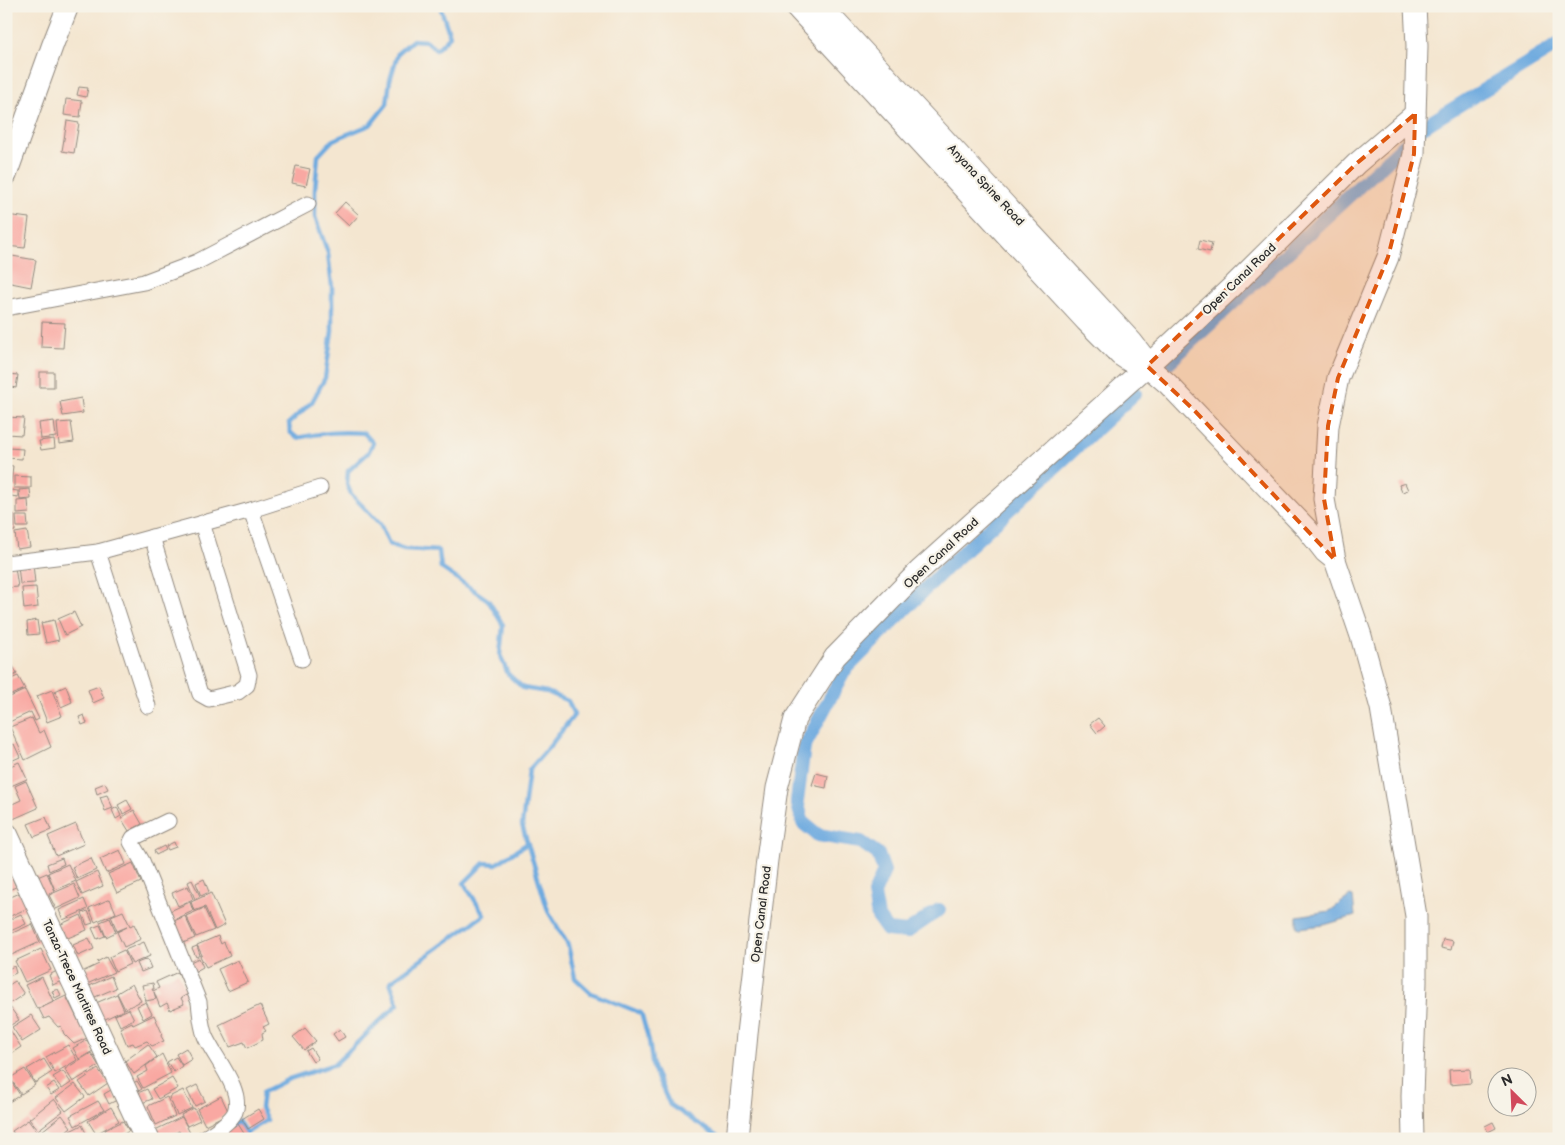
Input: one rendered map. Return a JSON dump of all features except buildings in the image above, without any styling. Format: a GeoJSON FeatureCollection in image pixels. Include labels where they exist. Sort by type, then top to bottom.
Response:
{"type":"FeatureCollection","features":[{"type":"Feature","properties":{"kind":"main road"},"geometry":{"type":"LineString","coordinates":[[6,175],[68,6]]}},
{"type":"Feature","properties":{"kind":"main road","name":"Anyana Spine Road"},"geometry":{"type":"LineString","coordinates":[[796,6],[1023,254],[1120,355],[1129,361],[1147,366]]}},
{"type":"Feature","properties":{"kind":"main road","name":"Anyana Spine Road"},"geometry":{"type":"LineString","coordinates":[[821,6],[1132,342],[1142,355],[1147,366]]}},
{"type":"Feature","properties":{"kind":"main road"},"geometry":{"type":"LineString","coordinates":[[1413,1139],[1412,1096],[1416,916],[1381,708],[1361,636],[1335,560],[1324,499],[1328,426],[1338,378],[1388,258],[1414,154],[1417,46],[1415,6]]}},
{"type":"Feature","properties":{"kind":"main road","name":"Open Canal Road"},"geometry":{"type":"LineString","coordinates":[[737,1139],[747,1034],[777,788],[796,719],[835,656],[919,571],[1147,366],[1233,286],[1356,164],[1415,114]]}},
{"type":"Feature","properties":{"kind":"main road"},"geometry":{"type":"LineString","coordinates":[[1147,366],[1194,410],[1307,529],[1325,552],[1335,560]]}},
{"type":"Feature","properties":{"kind":"main road","name":"Tanza-Trece Martires Road"},"geometry":{"type":"LineString","coordinates":[[6,835],[148,1139]]}},
{"type":"Feature","properties":{"kind":"street"},"geometry":{"type":"LineString","coordinates":[[6,308],[144,282],[197,262],[308,204]]}},
{"type":"Feature","properties":{"kind":"street"},"geometry":{"type":"LineString","coordinates":[[6,563],[98,552],[251,510],[320,488]]}},
{"type":"Feature","properties":{"kind":"street"},"geometry":{"type":"LineString","coordinates":[[251,510],[302,659]]}},
{"type":"Feature","properties":{"kind":"street"},"geometry":{"type":"LineString","coordinates":[[152,537],[200,694],[208,699],[238,692],[247,685],[249,676],[202,523]]}},
{"type":"Feature","properties":{"kind":"street"},"geometry":{"type":"LineString","coordinates":[[98,552],[148,706]]}},
{"type":"Feature","properties":{"kind":"street"},"geometry":{"type":"LineString","coordinates":[[168,821],[133,838],[131,842],[142,861],[199,1002],[205,1037],[235,1090],[238,1103],[234,1114],[226,1123],[203,1139]]}},
{"type":"Feature","properties":{"kind":"highlighted area"},"geometry":{"type":"Polygon","coordinates":[[[1415,114],[1414,154],[1388,257],[1338,378],[1328,426],[1324,499],[1335,560],[1194,410],[1147,366],[1356,164],[1415,114]]]}},
{"type":"Feature","properties":{"kind":"water"},"geometry":{"type":"Polygon","coordinates":[[[1350,896],[1353,897],[1355,916],[1324,925],[1297,927],[1297,916],[1330,911],[1350,896]]]}},
{"type":"Feature","properties":{"kind":"waterway"},"geometry":{"type":"LineString","coordinates":[[440,6],[450,36],[436,50],[426,41],[413,40],[398,53],[390,80],[387,104],[370,125],[333,140],[318,156],[315,217],[328,253],[332,287],[332,331],[325,378],[312,402],[289,423],[290,432],[297,438],[330,433],[364,433],[373,443],[368,453],[348,471],[347,484],[351,494],[380,524],[389,544],[404,549],[439,551],[441,568],[488,600],[503,625],[500,655],[508,674],[523,688],[547,692],[568,701],[574,715],[529,770],[522,825],[548,911],[568,945],[575,978],[591,993],[641,1013],[649,1041],[653,1068],[670,1105],[721,1139]]}},
{"type":"Feature","properties":{"kind":"waterway"},"geometry":{"type":"LineString","coordinates":[[1423,127],[1559,44]]}},
{"type":"Feature","properties":{"kind":"waterway"},"geometry":{"type":"LineString","coordinates":[[1169,362],[1404,145]]}},
{"type":"Feature","properties":{"kind":"waterway"},"geometry":{"type":"LineString","coordinates":[[939,910],[907,932],[887,930],[878,917],[874,894],[884,871],[878,854],[861,842],[818,835],[803,823],[797,801],[804,747],[845,670],[947,567],[1135,393]]}},
{"type":"Feature","properties":{"kind":"waterway"},"geometry":{"type":"LineString","coordinates":[[234,1124],[238,1121],[246,1133],[267,1120],[261,1108],[263,1092],[289,1079],[335,1064],[398,1004],[390,982],[484,915],[464,883],[484,863],[496,864],[528,843]]}}]}
